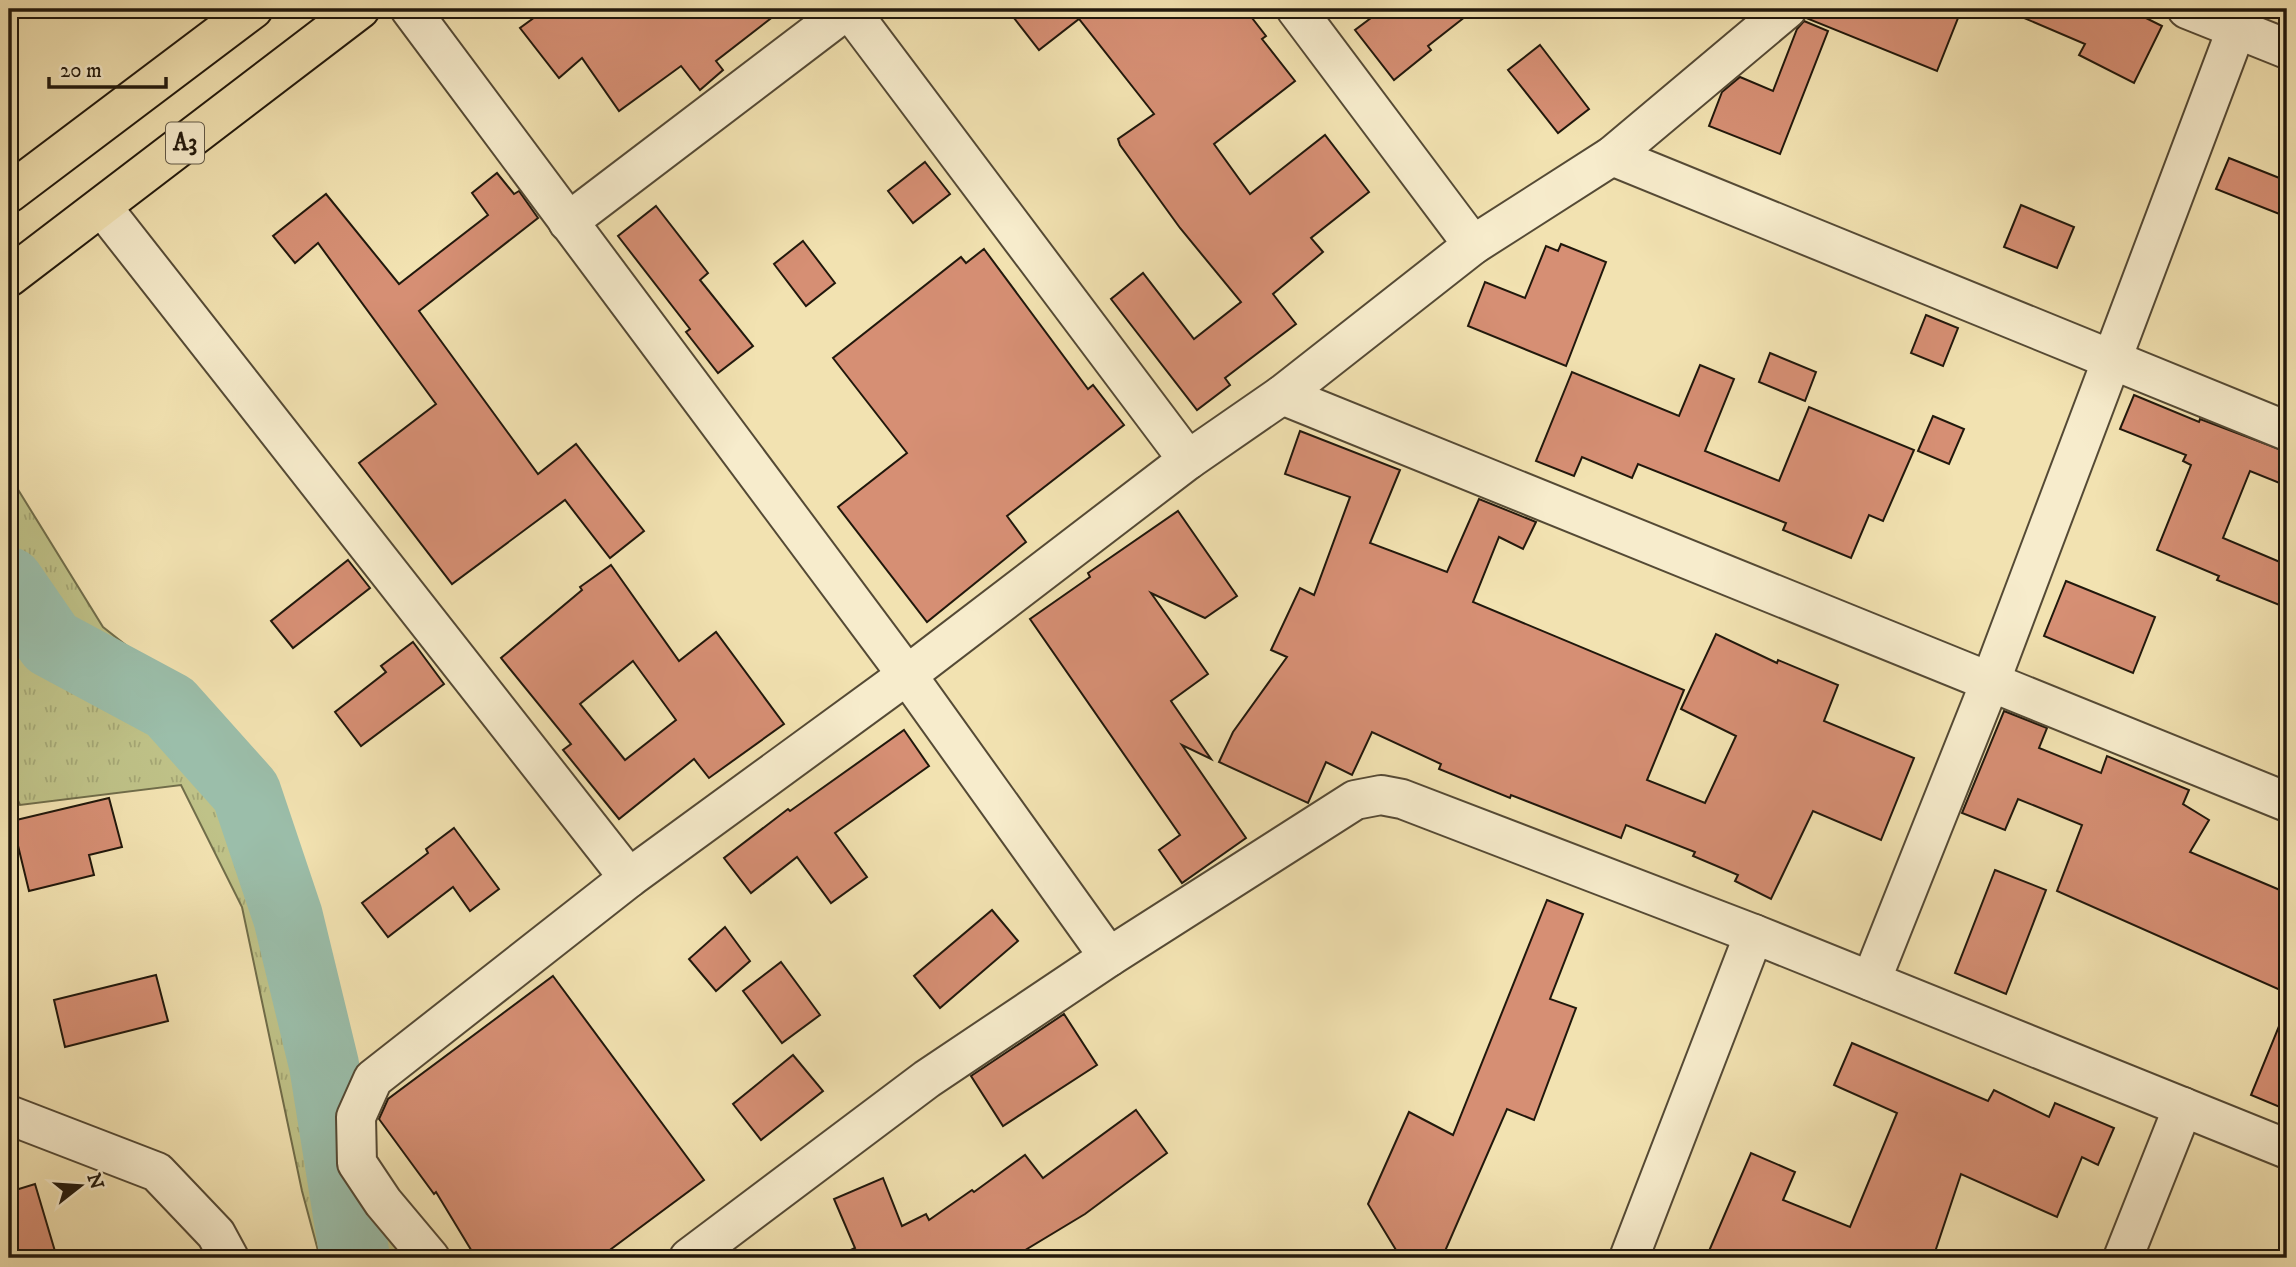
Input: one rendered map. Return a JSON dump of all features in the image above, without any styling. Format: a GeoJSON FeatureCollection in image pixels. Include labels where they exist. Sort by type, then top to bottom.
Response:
{"type":"FeatureCollection","features":[{"type":"Feature","properties":{"kind":"highway","name":"A3"},"geometry":{"type":"LineString","coordinates":[[9,193],[253,9]]}},
{"type":"Feature","properties":{"kind":"highway","name":"A3"},"geometry":{"type":"LineString","coordinates":[[9,277],[360,9]]}},
{"type":"Feature","properties":{"kind":"street"},"geometry":{"type":"LineString","coordinates":[[410,9],[907,675],[1109,957]]}},
{"type":"Feature","properties":{"kind":"street"},"geometry":{"type":"LineString","coordinates":[[568,222],[849,9],[1188,460]]}},
{"type":"Feature","properties":{"kind":"street"},"geometry":{"type":"LineString","coordinates":[[1296,9],[1473,246]]}},
{"type":"Feature","properties":{"kind":"street"},"geometry":{"type":"LineString","coordinates":[[417,1256],[357,1163],[356,1116],[373,1079],[629,878],[907,675],[1188,460],[1282,395],[1473,246],[1612,156],[1742,22],[1787,9]]}},
{"type":"Feature","properties":{"kind":"street"},"geometry":{"type":"LineString","coordinates":[[2188,9],[2240,19],[2287,49]]}},
{"type":"Feature","properties":{"kind":"street"},"geometry":{"type":"LineString","coordinates":[[1871,981],[1991,680],[2240,19]]}},
{"type":"Feature","properties":{"kind":"street"},"geometry":{"type":"LineString","coordinates":[[1612,156],[2287,431]]}},
{"type":"Feature","properties":{"kind":"street"},"geometry":{"type":"LineString","coordinates":[[102,207],[629,878]]}},
{"type":"Feature","properties":{"kind":"street"},"geometry":{"type":"LineString","coordinates":[[1282,395],[2287,802]]}},
{"type":"Feature","properties":{"kind":"street"},"geometry":{"type":"LineString","coordinates":[[689,1258],[927,1079],[1109,957],[1355,800],[1381,795],[1402,799],[1754,933],[2287,1149]]}},
{"type":"Feature","properties":{"kind":"street"},"geometry":{"type":"LineString","coordinates":[[1629,1258],[1754,933]]}},
{"type":"Feature","properties":{"kind":"street"},"geometry":{"type":"LineString","coordinates":[[2123,1258],[2183,1107]]}},
{"type":"Feature","properties":{"kind":"street"},"geometry":{"type":"LineString","coordinates":[[9,1115],[157,1172],[216,1234],[229,1258]]}},
{"type":"Feature","properties":{"kind":"green space"},"geometry":{"type":"Polygon","coordinates":[[[9,475],[103,627],[194,699],[299,866],[357,1194],[407,1258],[320,1258],[302,1191],[242,907],[181,785],[20,805],[9,781],[9,475]]]}},
{"type":"Feature","properties":{"kind":"building"},"geometry":{"type":"Polygon","coordinates":[[[546,9],[783,9],[716,61],[723,70],[700,90],[681,66],[619,111],[582,58],[559,78],[520,28],[546,9]]]}},
{"type":"Feature","properties":{"kind":"building"},"geometry":{"type":"Polygon","coordinates":[[[1007,9],[1245,9],[1266,36],[1262,39],[1295,81],[1214,144],[1250,194],[1325,135],[1369,192],[1311,238],[1323,252],[1273,294],[1296,324],[1225,378],[1230,385],[1197,410],[1111,299],[1143,273],[1194,339],[1241,302],[1180,228],[1120,145],[1118,139],[1154,114],[1079,19],[1039,50],[1007,9]]]}},
{"type":"Feature","properties":{"kind":"building"},"geometry":{"type":"Polygon","coordinates":[[[1383,9],[1475,9],[1428,46],[1431,50],[1394,80],[1355,30],[1383,9]]]}},
{"type":"Feature","properties":{"kind":"building"},"geometry":{"type":"Polygon","coordinates":[[[1808,9],[1935,9],[1958,18],[1937,71],[1806,18],[1808,9]]]}},
{"type":"Feature","properties":{"kind":"building"},"geometry":{"type":"Polygon","coordinates":[[[2003,9],[2128,9],[2162,26],[2134,83],[2079,55],[2085,44],[2003,9]]]}},
{"type":"Feature","properties":{"kind":"building"},"geometry":{"type":"Polygon","coordinates":[[[1804,21],[1828,31],[1780,154],[1709,126],[1722,92],[1740,77],[1773,91],[1797,29],[1804,21]]]}},
{"type":"Feature","properties":{"kind":"building"},"geometry":{"type":"Polygon","coordinates":[[[1540,45],[1589,109],[1558,133],[1508,70],[1540,45]]]}},
{"type":"Feature","properties":{"kind":"building"},"geometry":{"type":"Polygon","coordinates":[[[2229,158],[2287,181],[2287,217],[2216,189],[2229,158]]]}},
{"type":"Feature","properties":{"kind":"building"},"geometry":{"type":"Polygon","coordinates":[[[925,162],[950,194],[913,223],[888,191],[925,162]]]}},
{"type":"Feature","properties":{"kind":"building"},"geometry":{"type":"Polygon","coordinates":[[[497,173],[514,194],[519,191],[538,218],[419,311],[538,474],[576,444],[644,531],[610,558],[565,500],[452,584],[359,463],[436,404],[318,243],[295,263],[273,236],[326,194],[399,284],[488,215],[472,193],[497,173]]]}},
{"type":"Feature","properties":{"kind":"building"},"geometry":{"type":"Polygon","coordinates":[[[2021,205],[2074,227],[2057,268],[2004,247],[2021,205]]]}},
{"type":"Feature","properties":{"kind":"building"},"geometry":{"type":"Polygon","coordinates":[[[656,206],[708,273],[700,280],[753,346],[718,373],[686,332],[690,329],[618,236],[656,206]]]}},
{"type":"Feature","properties":{"kind":"building"},"geometry":{"type":"Polygon","coordinates":[[[803,241],[835,283],[806,306],[774,264],[803,241]]]}},
{"type":"Feature","properties":{"kind":"building"},"geometry":{"type":"Polygon","coordinates":[[[1561,244],[1606,262],[1566,366],[1468,326],[1485,282],[1525,298],[1546,246],[1558,251],[1561,244]]]}},
{"type":"Feature","properties":{"kind":"building"},"geometry":{"type":"Polygon","coordinates":[[[984,249],[1088,389],[1093,385],[1124,425],[1007,516],[1026,542],[927,622],[838,507],[907,453],[833,358],[961,257],[966,263],[984,249]]]}},
{"type":"Feature","properties":{"kind":"building"},"geometry":{"type":"Polygon","coordinates":[[[1926,315],[1958,328],[1943,366],[1911,353],[1926,315]]]}},
{"type":"Feature","properties":{"kind":"building"},"geometry":{"type":"Polygon","coordinates":[[[1770,353],[1816,372],[1805,401],[1759,382],[1770,353]]]}},
{"type":"Feature","properties":{"kind":"building"},"geometry":{"type":"Polygon","coordinates":[[[1700,365],[1734,379],[1705,451],[1779,481],[1809,407],[1914,450],[1883,521],[1869,515],[1851,558],[1783,530],[1786,523],[1638,464],[1632,478],[1582,457],[1574,476],[1536,461],[1572,372],[1679,416],[1700,365]]]}},
{"type":"Feature","properties":{"kind":"building"},"geometry":{"type":"Polygon","coordinates":[[[2134,395],[2199,422],[2200,419],[2287,452],[2287,486],[2250,471],[2223,538],[2287,565],[2287,608],[2217,580],[2219,576],[2157,550],[2191,465],[2183,461],[2186,455],[2120,429],[2134,395]]]}},
{"type":"Feature","properties":{"kind":"building"},"geometry":{"type":"Polygon","coordinates":[[[1933,416],[1964,429],[1949,464],[1918,451],[1933,416]]]}},
{"type":"Feature","properties":{"kind":"building"},"geometry":{"type":"Polygon","coordinates":[[[1300,431],[1400,470],[1370,543],[1447,572],[1479,499],[1536,522],[1523,549],[1499,537],[1473,602],[1684,690],[1647,780],[1705,803],[1736,736],[1681,709],[1716,634],[1777,663],[1778,660],[1838,685],[1824,721],[1914,758],[1881,840],[1813,811],[1771,899],[1735,881],[1738,875],[1693,856],[1695,852],[1626,825],[1621,838],[1511,795],[1510,798],[1439,769],[1441,764],[1372,732],[1352,775],[1326,762],[1308,803],[1219,762],[1233,732],[1287,657],[1271,650],[1300,588],[1314,595],[1350,497],[1285,474],[1300,431]]]}},
{"type":"Feature","properties":{"kind":"building"},"geometry":{"type":"Polygon","coordinates":[[[1178,511],[1237,596],[1205,618],[1151,593],[1208,674],[1171,701],[1211,759],[1182,745],[1246,838],[1182,883],[1159,850],[1180,835],[1030,619],[1090,577],[1088,573],[1178,511]]]}},
{"type":"Feature","properties":{"kind":"building"},"geometry":{"type":"Polygon","coordinates":[[[348,560],[370,588],[293,648],[271,621],[348,560]]]}},
{"type":"Feature","properties":{"kind":"building"},"geometry":{"type":"Polygon","coordinates":[[[611,565],[679,661],[716,632],[784,724],[709,778],[694,759],[619,819],[563,750],[571,744],[501,658],[582,590],[580,587],[611,565]],[[633,661],[580,704],[625,760],[676,720],[633,661]]]}},
{"type":"Feature","properties":{"kind":"building"},"geometry":{"type":"Polygon","coordinates":[[[2066,581],[2155,617],[2133,673],[2044,636],[2066,581]]]}},
{"type":"Feature","properties":{"kind":"building"},"geometry":{"type":"Polygon","coordinates":[[[413,642],[444,684],[361,746],[335,712],[386,672],[381,666],[413,642]]]}},
{"type":"Feature","properties":{"kind":"building"},"geometry":{"type":"Polygon","coordinates":[[[2004,711],[2047,728],[2039,748],[2101,773],[2107,756],[2189,790],[2183,804],[2209,820],[2190,852],[2287,893],[2287,993],[2057,891],[2082,825],[2018,799],[2005,830],[1962,813],[2004,711]]]}},
{"type":"Feature","properties":{"kind":"building"},"geometry":{"type":"Polygon","coordinates":[[[904,730],[929,766],[835,833],[867,877],[831,903],[797,857],[751,893],[724,858],[788,809],[790,811],[904,730]]]}},
{"type":"Feature","properties":{"kind":"building"},"geometry":{"type":"Polygon","coordinates":[[[109,798],[122,847],[89,855],[94,875],[29,891],[12,821],[109,798]]]}},
{"type":"Feature","properties":{"kind":"building"},"geometry":{"type":"Polygon","coordinates":[[[454,828],[499,889],[470,911],[453,887],[388,937],[362,903],[428,853],[426,849],[454,828]]]}},
{"type":"Feature","properties":{"kind":"building"},"geometry":{"type":"Polygon","coordinates":[[[1995,870],[2046,890],[2006,994],[1955,973],[1995,870]]]}},
{"type":"Feature","properties":{"kind":"building"},"geometry":{"type":"Polygon","coordinates":[[[1547,900],[1583,914],[1550,999],[1576,1008],[1534,1120],[1507,1109],[1442,1258],[1415,1258],[1396,1250],[1368,1204],[1409,1112],[1453,1135],[1547,900]]]}},
{"type":"Feature","properties":{"kind":"building"},"geometry":{"type":"Polygon","coordinates":[[[992,910],[1018,941],[940,1008],[914,976],[992,910]]]}},
{"type":"Feature","properties":{"kind":"building"},"geometry":{"type":"Polygon","coordinates":[[[725,927],[750,961],[716,991],[689,959],[725,927]]]}},
{"type":"Feature","properties":{"kind":"building"},"geometry":{"type":"Polygon","coordinates":[[[781,962],[820,1015],[782,1043],[743,991],[781,962]]]}},
{"type":"Feature","properties":{"kind":"building"},"geometry":{"type":"Polygon","coordinates":[[[156,975],[168,1021],[65,1047],[54,1000],[156,975]]]}},
{"type":"Feature","properties":{"kind":"building"},"geometry":{"type":"Polygon","coordinates":[[[553,976],[704,1180],[599,1258],[476,1258],[436,1192],[434,1194],[379,1119],[388,1099],[553,976]]]}},
{"type":"Feature","properties":{"kind":"building"},"geometry":{"type":"Polygon","coordinates":[[[2287,1009],[2287,1110],[2251,1095],[2287,1009]]]}},
{"type":"Feature","properties":{"kind":"building"},"geometry":{"type":"Polygon","coordinates":[[[1064,1014],[1097,1065],[1003,1126],[971,1076],[1064,1014]]]}},
{"type":"Feature","properties":{"kind":"building"},"geometry":{"type":"Polygon","coordinates":[[[1852,1043],[1988,1101],[1994,1090],[2049,1117],[2055,1103],[2114,1128],[2098,1165],[2082,1157],[2057,1217],[1961,1174],[1933,1258],[1706,1258],[1751,1153],[1795,1172],[1783,1200],[1850,1227],[1897,1113],[1834,1085],[1852,1043]]]}},
{"type":"Feature","properties":{"kind":"building"},"geometry":{"type":"Polygon","coordinates":[[[793,1055],[823,1091],[761,1140],[733,1104],[793,1055]]]}},
{"type":"Feature","properties":{"kind":"building"},"geometry":{"type":"Polygon","coordinates":[[[1136,1110],[1167,1153],[1085,1214],[1012,1258],[834,1258],[855,1248],[834,1199],[883,1178],[902,1226],[926,1214],[929,1220],[1025,1155],[1043,1178],[1136,1110]]]}},
{"type":"Feature","properties":{"kind":"building"},"geometry":{"type":"Polygon","coordinates":[[[35,1184],[57,1258],[14,1258],[9,1241],[9,1192],[35,1184]]]}},
{"type":"Feature","properties":{"kind":"waterway"},"geometry":{"type":"LineString","coordinates":[[9,582],[51,643],[170,707],[246,792],[288,917],[324,1065],[355,1258]]}}]}
